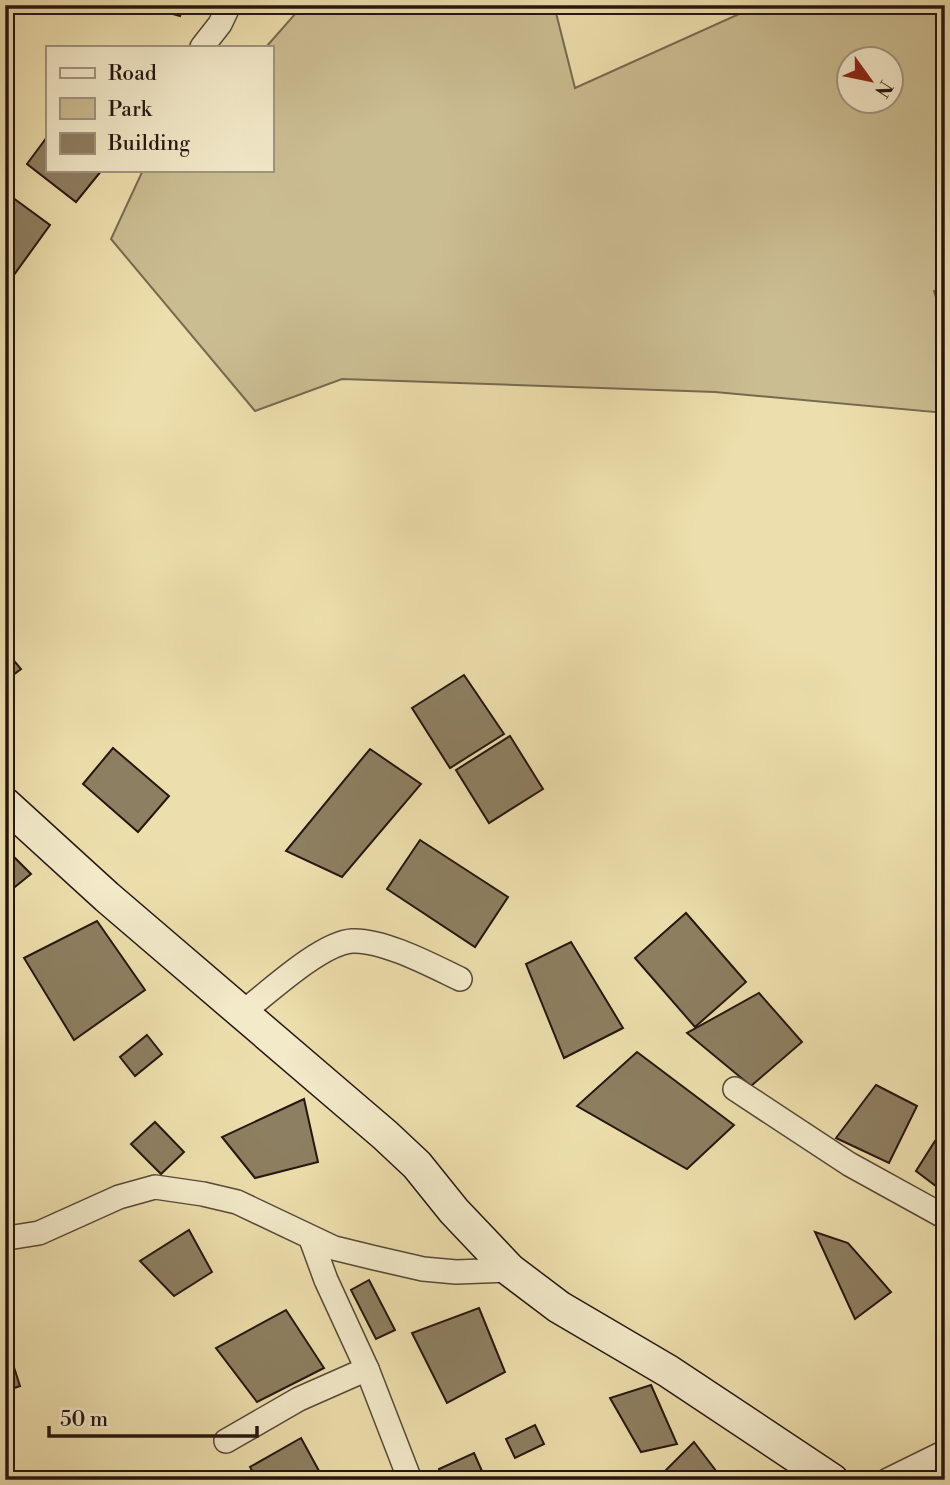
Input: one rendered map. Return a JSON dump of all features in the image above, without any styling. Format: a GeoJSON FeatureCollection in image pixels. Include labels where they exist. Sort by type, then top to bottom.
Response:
{"type":"FeatureCollection","features":[{"type":"Feature","properties":{"kind":"street"},"geometry":{"type":"LineString","coordinates":[[203,46],[220,24],[229,5]]}},
{"type":"Feature","properties":{"kind":"street"},"geometry":{"type":"LineString","coordinates":[[5,804],[107,897],[353,1106],[417,1165],[454,1211],[510,1270],[559,1307],[668,1371],[832,1480]]}},
{"type":"Feature","properties":{"kind":"street"},"geometry":{"type":"LineString","coordinates":[[243,1012],[298,969],[326,951],[351,941],[377,944],[460,979]]}},
{"type":"Feature","properties":{"kind":"street"},"geometry":{"type":"LineString","coordinates":[[735,1089],[849,1164],[945,1217]]}},
{"type":"Feature","properties":{"kind":"street"},"geometry":{"type":"LineString","coordinates":[[5,1235],[14,1237],[39,1233],[120,1197],[155,1187],[237,1202],[334,1248],[423,1269],[456,1272],[510,1270]]}},
{"type":"Feature","properties":{"kind":"street"},"geometry":{"type":"LineString","coordinates":[[311,1239],[342,1318],[367,1369],[410,1480]]}},
{"type":"Feature","properties":{"kind":"street"},"geometry":{"type":"LineString","coordinates":[[226,1441],[299,1399],[367,1369]]}},
{"type":"Feature","properties":{"kind":"street"},"geometry":{"type":"LineString","coordinates":[[888,1480],[945,1452]]}},
{"type":"Feature","properties":{"kind":"green space"},"geometry":{"type":"Polygon","coordinates":[[[303,5],[554,5],[575,88],[759,5],[945,5],[945,23],[942,27],[945,29],[945,287],[934,291],[945,325],[945,413],[715,392],[342,379],[255,411],[111,239],[142,172],[273,172],[273,46],[267,46],[303,5]]]}},
{"type":"Feature","properties":{"kind":"building"},"geometry":{"type":"Polygon","coordinates":[[[141,5],[184,5],[180,16],[141,5]]]}},
{"type":"Feature","properties":{"kind":"building"},"geometry":{"type":"Polygon","coordinates":[[[580,5],[669,5],[669,9],[580,12],[580,5]]]}},
{"type":"Feature","properties":{"kind":"building"},"geometry":{"type":"Polygon","coordinates":[[[46,138],[46,172],[100,172],[76,202],[27,164],[46,138]]]}},
{"type":"Feature","properties":{"kind":"building"},"geometry":{"type":"Polygon","coordinates":[[[5,192],[50,225],[11,279],[5,274],[5,192]]]}},
{"type":"Feature","properties":{"kind":"building"},"geometry":{"type":"Polygon","coordinates":[[[5,650],[21,669],[5,681],[5,650]]]}},
{"type":"Feature","properties":{"kind":"building"},"geometry":{"type":"Polygon","coordinates":[[[464,675],[504,734],[450,768],[412,708],[464,675]]]}},
{"type":"Feature","properties":{"kind":"building"},"geometry":{"type":"Polygon","coordinates":[[[510,736],[543,789],[489,823],[456,770],[510,736]]]}},
{"type":"Feature","properties":{"kind":"building"},"geometry":{"type":"Polygon","coordinates":[[[113,748],[169,796],[138,832],[83,784],[113,748]]]}},
{"type":"Feature","properties":{"kind":"building"},"geometry":{"type":"Polygon","coordinates":[[[370,749],[421,784],[342,877],[286,851],[370,749]]]}},
{"type":"Feature","properties":{"kind":"building"},"geometry":{"type":"Polygon","coordinates":[[[420,840],[508,897],[475,947],[387,889],[420,840]]]}},
{"type":"Feature","properties":{"kind":"building"},"geometry":{"type":"Polygon","coordinates":[[[5,848],[31,874],[5,895],[5,848]]]}},
{"type":"Feature","properties":{"kind":"building"},"geometry":{"type":"Polygon","coordinates":[[[686,913],[746,982],[695,1027],[635,958],[686,913]]]}},
{"type":"Feature","properties":{"kind":"building"},"geometry":{"type":"Polygon","coordinates":[[[97,921],[145,990],[74,1040],[24,958],[97,921]]]}},
{"type":"Feature","properties":{"kind":"building"},"geometry":{"type":"Polygon","coordinates":[[[571,942],[623,1028],[564,1058],[526,964],[571,942]]]}},
{"type":"Feature","properties":{"kind":"building"},"geometry":{"type":"Polygon","coordinates":[[[759,993],[802,1042],[751,1086],[687,1033],[759,993]]]}},
{"type":"Feature","properties":{"kind":"building"},"geometry":{"type":"Polygon","coordinates":[[[147,1035],[162,1054],[135,1076],[120,1057],[147,1035]]]}},
{"type":"Feature","properties":{"kind":"building"},"geometry":{"type":"Polygon","coordinates":[[[637,1052],[734,1125],[687,1169],[577,1106],[637,1052]]]}},
{"type":"Feature","properties":{"kind":"building"},"geometry":{"type":"Polygon","coordinates":[[[876,1085],[917,1106],[889,1163],[836,1138],[876,1085]]]}},
{"type":"Feature","properties":{"kind":"building"},"geometry":{"type":"Polygon","coordinates":[[[304,1099],[318,1162],[255,1178],[222,1137],[304,1099]]]}},
{"type":"Feature","properties":{"kind":"building"},"geometry":{"type":"Polygon","coordinates":[[[155,1122],[184,1152],[161,1174],[131,1144],[155,1122]]]}},
{"type":"Feature","properties":{"kind":"building"},"geometry":{"type":"Polygon","coordinates":[[[935,1141],[945,1148],[945,1193],[916,1171],[935,1141]]]}},
{"type":"Feature","properties":{"kind":"building"},"geometry":{"type":"Polygon","coordinates":[[[189,1230],[212,1272],[174,1296],[140,1261],[189,1230]]]}},
{"type":"Feature","properties":{"kind":"building"},"geometry":{"type":"Polygon","coordinates":[[[815,1232],[848,1243],[891,1292],[855,1319],[815,1232]]]}},
{"type":"Feature","properties":{"kind":"building"},"geometry":{"type":"Polygon","coordinates":[[[369,1280],[395,1330],[376,1339],[351,1290],[369,1280]]]}},
{"type":"Feature","properties":{"kind":"building"},"geometry":{"type":"Polygon","coordinates":[[[479,1308],[505,1372],[447,1403],[412,1333],[479,1308]]]}},
{"type":"Feature","properties":{"kind":"building"},"geometry":{"type":"Polygon","coordinates":[[[286,1310],[324,1368],[257,1402],[216,1348],[286,1310]]]}},
{"type":"Feature","properties":{"kind":"building"},"geometry":{"type":"Polygon","coordinates":[[[5,1339],[20,1386],[5,1391],[5,1339]]]}},
{"type":"Feature","properties":{"kind":"building"},"geometry":{"type":"Polygon","coordinates":[[[651,1385],[677,1444],[641,1452],[610,1398],[651,1385]]]}},
{"type":"Feature","properties":{"kind":"building"},"geometry":{"type":"Polygon","coordinates":[[[535,1425],[544,1444],[515,1458],[506,1439],[535,1425]]]}},
{"type":"Feature","properties":{"kind":"building"},"geometry":{"type":"Polygon","coordinates":[[[301,1438],[324,1480],[257,1480],[250,1467],[301,1438]]]}},
{"type":"Feature","properties":{"kind":"building"},"geometry":{"type":"Polygon","coordinates":[[[694,1442],[723,1480],[669,1480],[663,1473],[694,1442]]]}},
{"type":"Feature","properties":{"kind":"building"},"geometry":{"type":"Polygon","coordinates":[[[474,1453],[486,1480],[444,1480],[439,1469],[474,1453]]]}}]}
